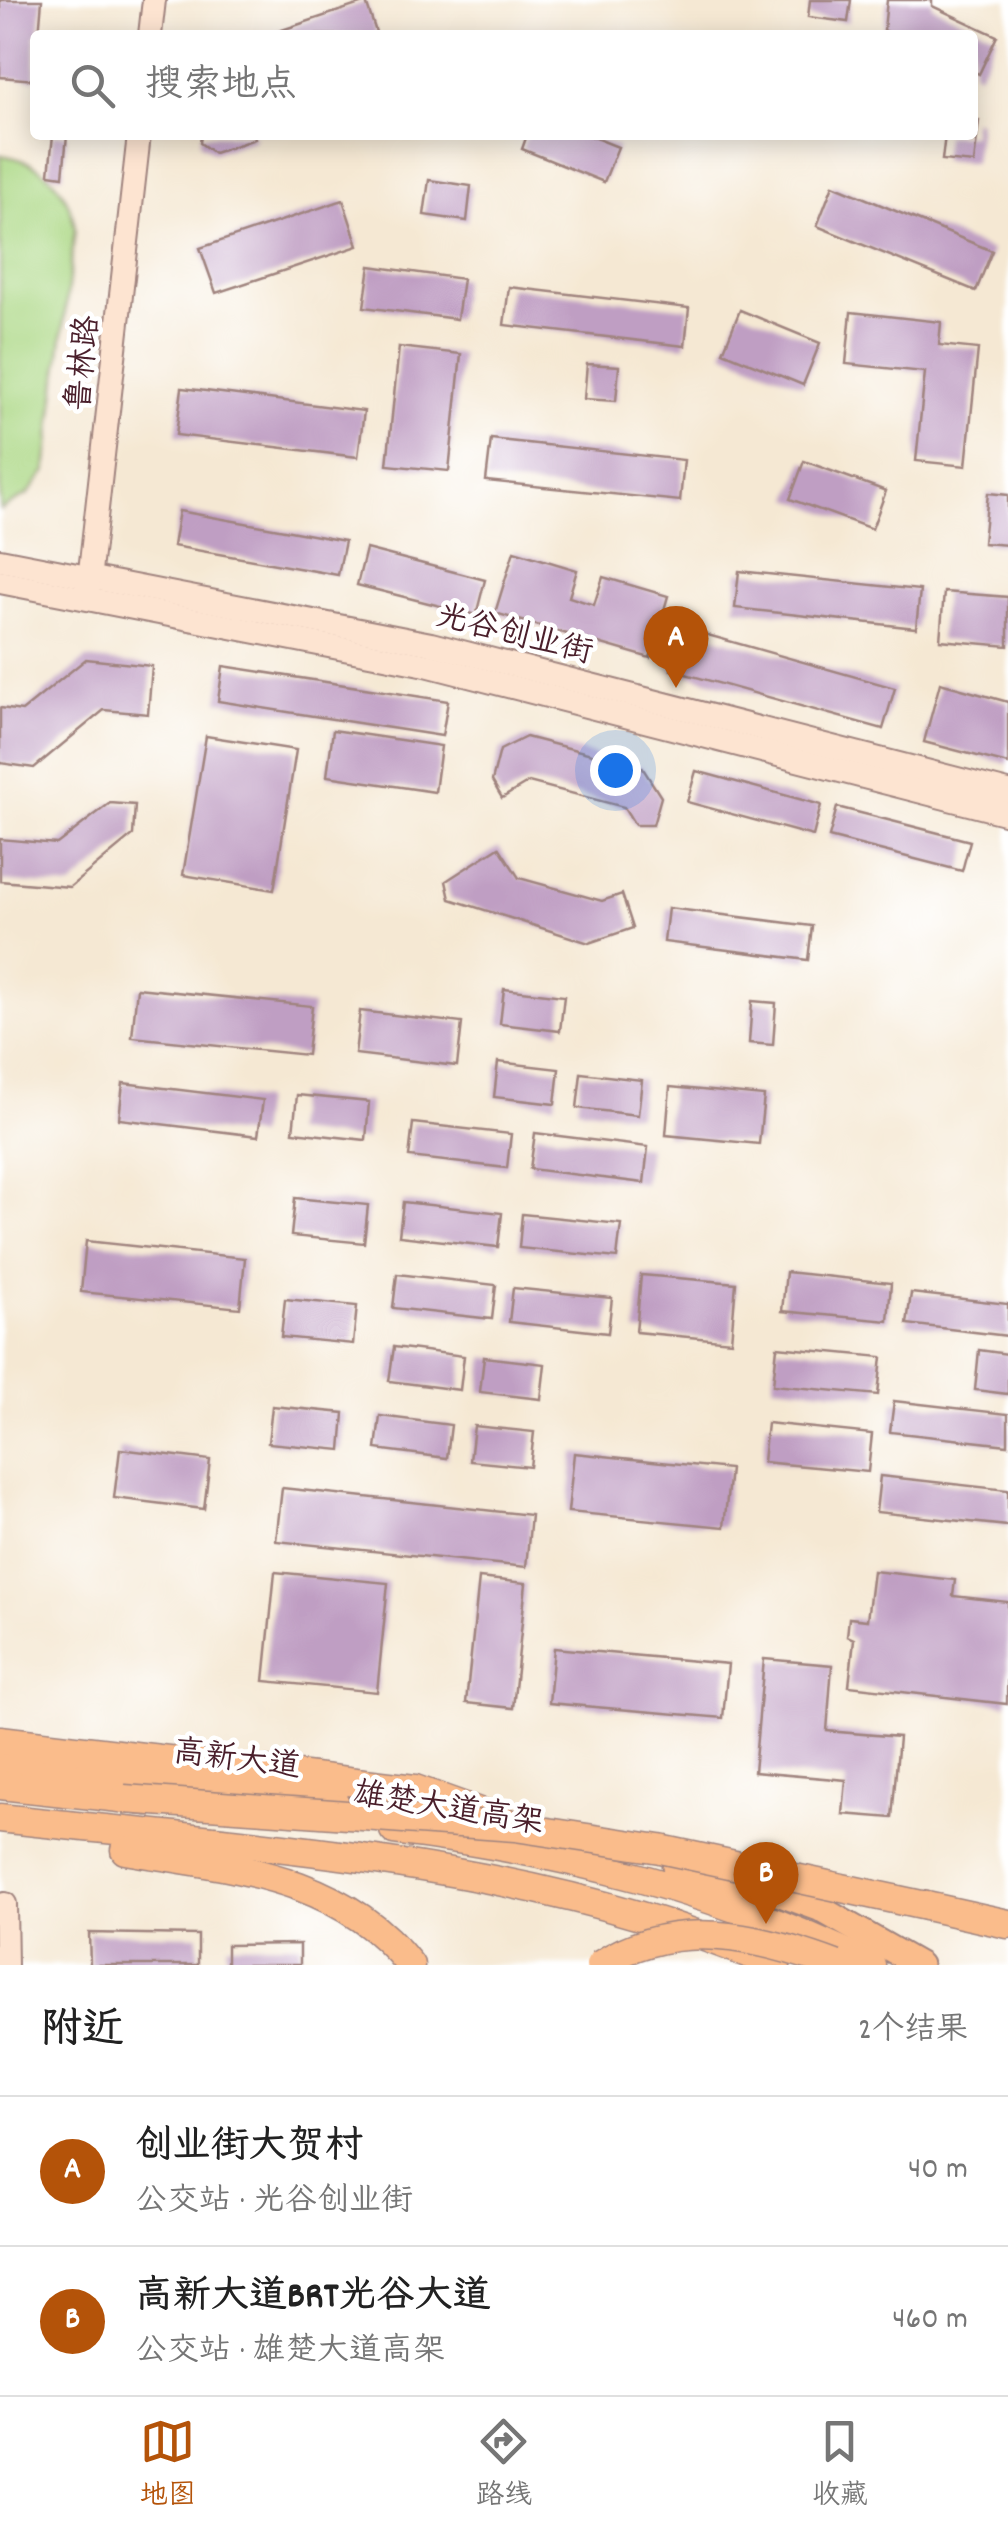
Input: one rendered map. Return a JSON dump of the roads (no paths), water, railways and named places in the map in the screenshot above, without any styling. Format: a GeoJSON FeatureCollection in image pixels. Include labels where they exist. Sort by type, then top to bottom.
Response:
{"type":"FeatureCollection","features":[{"type":"Feature","properties":{"kind":"highway"},"geometry":{"type":"LineString","coordinates":[[0,1740],[416,1789],[556,1840]]}},
{"type":"Feature","properties":{"kind":"highway","name":"雄楚大道高架"},"geometry":{"type":"LineString","coordinates":[[0,1786],[420,1833],[553,1857],[758,1916],[871,1965]]}},
{"type":"Feature","properties":{"kind":"highway"},"geometry":{"type":"LineString","coordinates":[[124,1799],[531,1829],[660,1849],[1008,1924]]}},
{"type":"Feature","properties":{"kind":"highway","name":"雄楚大道高架"},"geometry":{"type":"LineString","coordinates":[[0,1818],[453,1872],[622,1911],[776,1965]]}},
{"type":"Feature","properties":{"kind":"highway"},"geometry":{"type":"LineString","coordinates":[[0,1828],[283,1878],[355,1912],[383,1934],[410,1965]]}},
{"type":"Feature","properties":{"kind":"highway"},"geometry":{"type":"LineString","coordinates":[[926,1906],[1008,1908]]}},
{"type":"Feature","properties":{"kind":"highway"},"geometry":{"type":"LineString","coordinates":[[600,1965],[634,1946],[700,1934],[778,1946],[836,1965]]}},
{"type":"Feature","properties":{"kind":"main road"},"geometry":{"type":"LineString","coordinates":[[151,30],[154,0]]}},
{"type":"Feature","properties":{"kind":"main road","name":"鲁林路"},"geometry":{"type":"LineString","coordinates":[[88,586],[138,140]]}},
{"type":"Feature","properties":{"kind":"main road","name":"光谷创业街"},"geometry":{"type":"LineString","coordinates":[[0,560],[88,586],[426,665],[1008,814]]}},
{"type":"Feature","properties":{"kind":"main road","name":"光谷创业街"},"geometry":{"type":"LineString","coordinates":[[0,582],[88,586],[431,644],[1008,792]]}},
{"type":"Feature","properties":{"kind":"main road","name":"高新大道"},"geometry":{"type":"LineString","coordinates":[[0,1760],[412,1812],[556,1840],[764,1888],[819,1908],[918,1965]]}},
{"type":"Feature","properties":{"kind":"main road"},"geometry":{"type":"LineString","coordinates":[[0,1828],[432,1876],[621,1920],[749,1965]]}},
{"type":"Feature","properties":{"kind":"main road"},"geometry":{"type":"LineString","coordinates":[[5,1904],[6,1965]]}},
{"type":"Feature","properties":{"kind":"place","name":"创业街大贺村"},"geometry":{"type":"Point","coordinates":[676,688]}},
{"type":"Feature","properties":{"kind":"place","name":"高新大道BRT光谷大道"},"geometry":{"type":"Point","coordinates":[766,1924]}}]}
